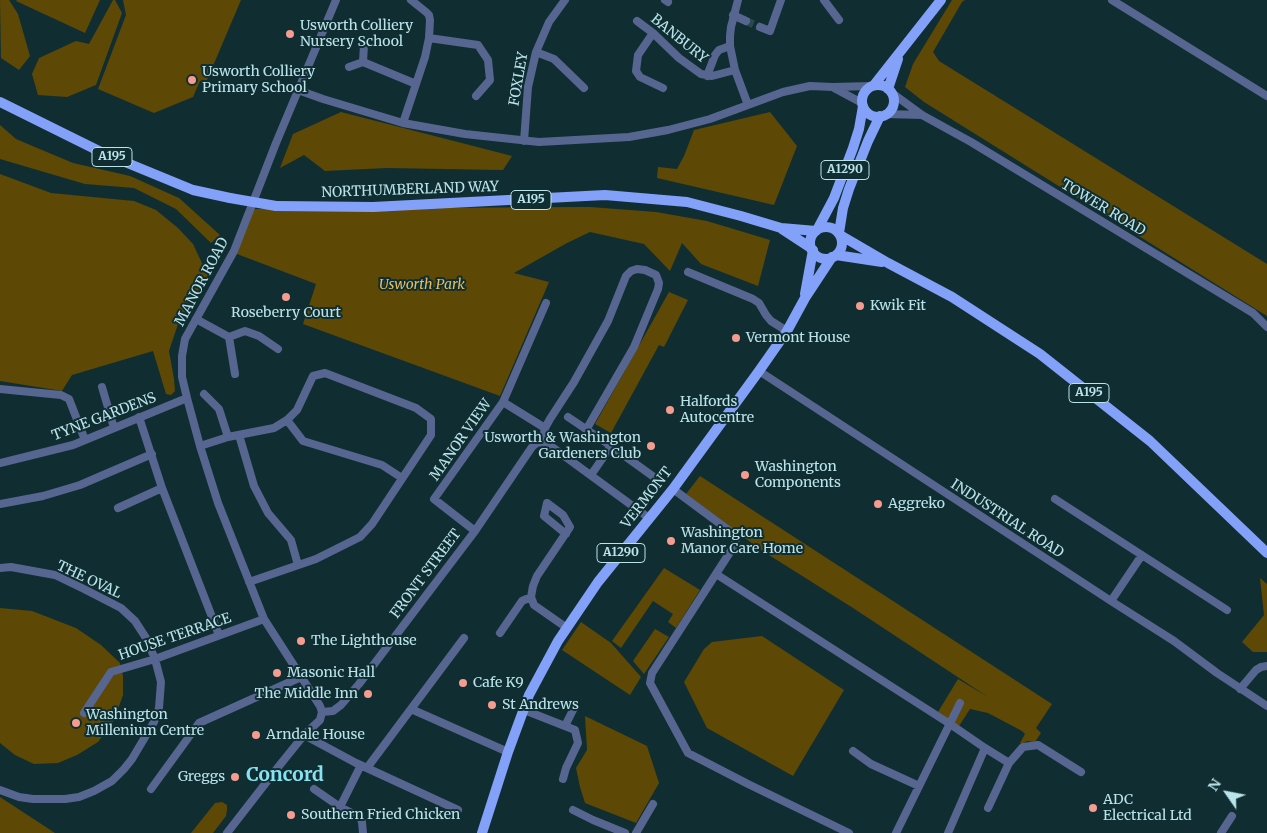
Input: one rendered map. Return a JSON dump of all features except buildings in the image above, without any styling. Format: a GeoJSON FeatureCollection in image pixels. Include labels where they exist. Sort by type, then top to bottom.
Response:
{"type":"FeatureCollection","features":[{"type":"Feature","properties":{"kind":"main road","name":"A1290"},"geometry":{"type":"LineString","coordinates":[[816,230],[834,198],[853,148],[859,129],[866,90],[873,86],[941,0]]}},
{"type":"Feature","properties":{"kind":"main road","name":"A1290"},"geometry":{"type":"LineString","coordinates":[[840,234],[843,208],[868,141],[883,115],[892,107],[893,98],[890,91],[899,53]]}},
{"type":"Feature","properties":{"kind":"main road"},"geometry":{"type":"LineString","coordinates":[[873,86],[879,85],[890,91]]}},
{"type":"Feature","properties":{"kind":"main road","name":"NORTHUMBERLAND WAY"},"geometry":{"type":"LineString","coordinates":[[0,102],[104,153],[193,190],[276,206],[372,207],[605,195],[687,202],[781,228],[816,230]]}},
{"type":"Feature","properties":{"kind":"main road"},"geometry":{"type":"LineString","coordinates":[[863,104],[865,110],[872,115],[883,115]]}},
{"type":"Feature","properties":{"kind":"main road","name":"A195"},"geometry":{"type":"LineString","coordinates":[[816,230],[831,227],[888,263],[952,297],[1040,354],[1150,441],[1267,553]]}},
{"type":"Feature","properties":{"kind":"main road","name":"NORTHUMBERLAND WAY"},"geometry":{"type":"LineString","coordinates":[[781,228],[812,249]]}},
{"type":"Feature","properties":{"kind":"main road"},"geometry":{"type":"LineString","coordinates":[[812,249],[811,239],[816,230]]}},
{"type":"Feature","properties":{"kind":"main road"},"geometry":{"type":"LineString","coordinates":[[834,256],[841,248],[840,234]]}},
{"type":"Feature","properties":{"kind":"main road","name":"A195"},"geometry":{"type":"LineString","coordinates":[[812,249],[815,254],[823,258],[834,256],[888,263]]}},
{"type":"Feature","properties":{"kind":"main road","name":"VERMONT"},"geometry":{"type":"LineString","coordinates":[[805,298],[812,249]]}},
{"type":"Feature","properties":{"kind":"main road","name":"VERMONT"},"geometry":{"type":"LineString","coordinates":[[482,833],[508,752],[529,696],[558,641],[598,582],[673,488],[759,371],[834,256]]}},
{"type":"Feature","properties":{"kind":"street","name":"MANOR ROAD"},"geometry":{"type":"LineString","coordinates":[[322,712],[264,619],[249,582],[218,503],[200,446],[182,377],[182,356],[185,339],[234,251],[336,0]]}},
{"type":"Feature","properties":{"kind":"street"},"geometry":{"type":"LineString","coordinates":[[403,123],[425,57],[428,38],[429,15],[411,0]]}},
{"type":"Feature","properties":{"kind":"street","name":"FOXLEY"},"geometry":{"type":"LineString","coordinates":[[524,141],[528,87],[536,52],[549,22],[566,0]]}},
{"type":"Feature","properties":{"kind":"street"},"geometry":{"type":"LineString","coordinates":[[738,0],[733,15],[730,46],[735,70],[748,105]]}},
{"type":"Feature","properties":{"kind":"street"},"geometry":{"type":"LineString","coordinates":[[760,26],[770,31],[781,0]]}},
{"type":"Feature","properties":{"kind":"street"},"geometry":{"type":"LineString","coordinates":[[824,0],[839,20]]}},
{"type":"Feature","properties":{"kind":"street"},"geometry":{"type":"LineString","coordinates":[[1112,0],[1267,96]]}},
{"type":"Feature","properties":{"kind":"street"},"geometry":{"type":"LineString","coordinates":[[733,15],[746,20]]}},
{"type":"Feature","properties":{"kind":"street","name":"BANBURY"},"geometry":{"type":"LineString","coordinates":[[636,21],[653,33],[679,58],[702,74],[707,76],[718,75],[735,70]]}},
{"type":"Feature","properties":{"kind":"street"},"geometry":{"type":"LineString","coordinates":[[653,33],[638,55],[636,71],[640,77],[663,88]]}},
{"type":"Feature","properties":{"kind":"street"},"geometry":{"type":"LineString","coordinates":[[428,38],[478,45],[488,60],[490,80],[476,96]]}},
{"type":"Feature","properties":{"kind":"street"},"geometry":{"type":"LineString","coordinates":[[363,62],[364,45]]}},
{"type":"Feature","properties":{"kind":"street"},"geometry":{"type":"LineString","coordinates":[[707,76],[719,50],[730,46]]}},
{"type":"Feature","properties":{"kind":"street"},"geometry":{"type":"LineString","coordinates":[[536,52],[554,59],[584,88]]}},
{"type":"Feature","properties":{"kind":"street"},"geometry":{"type":"LineString","coordinates":[[349,66],[363,62],[416,84]]}},
{"type":"Feature","properties":{"kind":"street"},"geometry":{"type":"LineString","coordinates":[[298,90],[403,123],[465,134],[539,142],[629,137],[668,130],[710,119],[783,92],[810,86],[873,86]]}},
{"type":"Feature","properties":{"kind":"street"},"geometry":{"type":"LineString","coordinates":[[832,87],[863,104]]}},
{"type":"Feature","properties":{"kind":"street","name":"TOWER ROAD"},"geometry":{"type":"LineString","coordinates":[[890,91],[922,115],[971,142],[1253,314],[1267,327]]}},
{"type":"Feature","properties":{"kind":"street","name":"TOWER ROAD"},"geometry":{"type":"LineString","coordinates":[[883,115],[922,115]]}},
{"type":"Feature","properties":{"kind":"street"},"geometry":{"type":"LineString","coordinates":[[586,430],[634,347],[658,289],[659,282],[656,275],[652,272],[645,270],[631,271],[626,276],[599,338],[546,428],[542,442],[548,444],[650,518]]}},
{"type":"Feature","properties":{"kind":"street"},"geometry":{"type":"LineString","coordinates":[[688,272],[753,299],[759,303],[772,321],[787,330]]}},
{"type":"Feature","properties":{"kind":"street"},"geometry":{"type":"LineString","coordinates":[[546,303],[503,402],[546,428]]}},
{"type":"Feature","properties":{"kind":"street"},"geometry":{"type":"LineString","coordinates":[[196,319],[229,336],[245,331],[259,336],[278,349]]}},
{"type":"Feature","properties":{"kind":"street"},"geometry":{"type":"LineString","coordinates":[[229,336],[235,374]]}},
{"type":"Feature","properties":{"kind":"street","name":"INDUSTRIAL ROAD"},"geometry":{"type":"LineString","coordinates":[[759,371],[1174,641],[1240,689],[1267,706]]}},
{"type":"Feature","properties":{"kind":"street"},"geometry":{"type":"LineString","coordinates":[[200,446],[228,437],[274,428],[287,420],[297,410],[313,376],[325,373],[416,408],[431,419],[431,435],[372,524],[360,537],[316,559],[249,582]]}},
{"type":"Feature","properties":{"kind":"street"},"geometry":{"type":"LineString","coordinates":[[102,387],[114,428]]}},
{"type":"Feature","properties":{"kind":"street"},"geometry":{"type":"LineString","coordinates":[[0,389],[61,396],[68,399],[73,407],[85,440]]}},
{"type":"Feature","properties":{"kind":"street"},"geometry":{"type":"LineString","coordinates":[[204,394],[219,409],[228,437]]}},
{"type":"Feature","properties":{"kind":"street","name":"TYNE GARDENS"},"geometry":{"type":"LineString","coordinates":[[0,463],[73,445],[187,398]]}},
{"type":"Feature","properties":{"kind":"street","name":"MANOR VIEW"},"geometry":{"type":"LineString","coordinates":[[474,531],[434,499],[503,402]]}},
{"type":"Feature","properties":{"kind":"street"},"geometry":{"type":"LineString","coordinates":[[139,417],[162,488],[219,635]]}},
{"type":"Feature","properties":{"kind":"street"},"geometry":{"type":"LineString","coordinates":[[568,417],[658,480]]}},
{"type":"Feature","properties":{"kind":"street"},"geometry":{"type":"LineString","coordinates":[[287,420],[303,441],[382,465],[402,478]]}},
{"type":"Feature","properties":{"kind":"street"},"geometry":{"type":"LineString","coordinates":[[238,435],[254,486],[268,513],[291,540],[298,565]]}},
{"type":"Feature","properties":{"kind":"street","name":"FRONT STREET"},"geometry":{"type":"LineString","coordinates":[[322,712],[333,711],[341,705],[359,684],[474,531],[532,447],[542,442]]}},
{"type":"Feature","properties":{"kind":"street"},"geometry":{"type":"LineString","coordinates":[[591,475],[611,446]]}},
{"type":"Feature","properties":{"kind":"street"},"geometry":{"type":"LineString","coordinates":[[0,504],[42,496],[80,485],[152,454]]}},
{"type":"Feature","properties":{"kind":"street"},"geometry":{"type":"LineString","coordinates":[[118,508],[162,488]]}},
{"type":"Feature","properties":{"kind":"street"},"geometry":{"type":"LineString","coordinates":[[673,488],[735,535],[736,539],[734,546],[652,673],[650,683],[688,753],[849,833]]}},
{"type":"Feature","properties":{"kind":"street"},"geometry":{"type":"LineString","coordinates":[[1055,499],[1226,610]]}},
{"type":"Feature","properties":{"kind":"street"},"geometry":{"type":"LineString","coordinates":[[566,534],[537,576],[531,597],[534,605],[567,628]]}},
{"type":"Feature","properties":{"kind":"street"},"geometry":{"type":"LineString","coordinates":[[1110,601],[1142,555]]}},
{"type":"Feature","properties":{"kind":"street","name":"THE OVAL"},"geometry":{"type":"LineString","coordinates":[[0,568],[12,567],[55,575],[121,608],[135,621],[146,638],[155,658],[161,682],[159,708],[150,730],[132,759],[112,781],[79,797],[65,799],[33,799],[0,790]]}},
{"type":"Feature","properties":{"kind":"street"},"geometry":{"type":"LineString","coordinates":[[716,574],[1009,763]]}},
{"type":"Feature","properties":{"kind":"street"},"geometry":{"type":"LineString","coordinates":[[500,633],[522,601],[531,597]]}},
{"type":"Feature","properties":{"kind":"street","name":"HOUSE TERRACE"},"geometry":{"type":"LineString","coordinates":[[84,713],[112,672],[264,619]]}},
{"type":"Feature","properties":{"kind":"street"},"geometry":{"type":"LineString","coordinates":[[340,807],[361,765],[411,709],[464,638]]}},
{"type":"Feature","properties":{"kind":"street"},"geometry":{"type":"LineString","coordinates":[[1240,689],[1256,670],[1267,666]]}},
{"type":"Feature","properties":{"kind":"street"},"geometry":{"type":"LineString","coordinates":[[150,789],[199,723],[301,677]]}},
{"type":"Feature","properties":{"kind":"street"},"geometry":{"type":"LineString","coordinates":[[896,833],[960,703]]}},
{"type":"Feature","properties":{"kind":"street"},"geometry":{"type":"LineString","coordinates":[[565,726],[574,708]]}},
{"type":"Feature","properties":{"kind":"street"},"geometry":{"type":"LineString","coordinates":[[411,709],[508,752]]}},
{"type":"Feature","properties":{"kind":"street"},"geometry":{"type":"LineString","coordinates":[[524,710],[575,730],[578,743],[563,779]]}},
{"type":"Feature","properties":{"kind":"street"},"geometry":{"type":"LineString","coordinates":[[227,833],[278,766],[304,735],[320,720],[322,712]]}},
{"type":"Feature","properties":{"kind":"street"},"geometry":{"type":"LineString","coordinates":[[304,735],[361,765],[458,810]]}},
{"type":"Feature","properties":{"kind":"street"},"geometry":{"type":"LineString","coordinates":[[988,808],[1009,763],[1023,747],[1038,744],[1081,772]]}},
{"type":"Feature","properties":{"kind":"street"},"geometry":{"type":"LineString","coordinates":[[948,833],[985,748]]}},
{"type":"Feature","properties":{"kind":"street"},"geometry":{"type":"LineString","coordinates":[[853,750],[872,764],[919,786]]}},
{"type":"Feature","properties":{"kind":"street"},"geometry":{"type":"LineString","coordinates":[[314,789],[340,807],[360,816],[363,833]]}},
{"type":"Feature","properties":{"kind":"street"},"geometry":{"type":"LineString","coordinates":[[636,833],[653,804]]}},
{"type":"Feature","properties":{"kind":"street"},"geometry":{"type":"LineString","coordinates":[[573,810],[625,833]]}},
{"type":"Feature","properties":{"kind":"street"},"geometry":{"type":"LineString","coordinates":[[1221,833],[1232,816]]}},
{"type":"Feature","properties":{"kind":"green space"},"geometry":{"type":"Polygon","coordinates":[[[0,0],[9,0],[18,14],[30,56],[19,70],[1,58],[0,0]]]}},
{"type":"Feature","properties":{"kind":"green space"},"geometry":{"type":"Polygon","coordinates":[[[17,0],[100,0],[85,33],[17,0]]]}},
{"type":"Feature","properties":{"kind":"green space"},"geometry":{"type":"Polygon","coordinates":[[[113,0],[115,0],[122,13],[96,85],[67,97],[38,95],[32,74],[39,58],[76,41],[89,44],[113,0]]]}},
{"type":"Feature","properties":{"kind":"green space"},"geometry":{"type":"Polygon","coordinates":[[[123,0],[241,0],[207,80],[200,81],[193,97],[154,113],[98,89],[126,15],[123,0]]]}},
{"type":"Feature","properties":{"kind":"green space"},"geometry":{"type":"Polygon","coordinates":[[[952,0],[965,0],[962,2],[933,52],[939,61],[1267,264],[1267,316],[924,102],[905,87],[913,64],[952,0]]]}},
{"type":"Feature","properties":{"kind":"green space"},"geometry":{"type":"Polygon","coordinates":[[[341,112],[512,156],[503,170],[387,168],[325,171],[304,155],[280,168],[293,134],[341,112]]]}},
{"type":"Feature","properties":{"kind":"green space"},"geometry":{"type":"Polygon","coordinates":[[[770,112],[797,146],[774,205],[657,178],[658,167],[677,169],[694,130],[770,112]]]}},
{"type":"Feature","properties":{"kind":"green space"},"geometry":{"type":"Polygon","coordinates":[[[0,125],[16,139],[73,163],[130,176],[179,198],[220,235],[211,243],[176,209],[134,188],[85,184],[0,159],[0,125]]]}},
{"type":"Feature","properties":{"kind":"green space"},"geometry":{"type":"Polygon","coordinates":[[[0,174],[51,193],[134,201],[156,210],[178,228],[193,244],[208,276],[178,324],[169,351],[175,391],[171,395],[166,394],[153,351],[72,375],[62,391],[0,381],[0,174]]]}},
{"type":"Feature","properties":{"kind":"green space","name":"Usworth Park"},"geometry":{"type":"Polygon","coordinates":[[[590,207],[656,212],[707,221],[770,240],[758,286],[701,264],[682,243],[670,271],[644,244],[590,232],[514,273],[549,282],[500,396],[303,324],[316,284],[237,254],[250,209],[590,207]]]}},
{"type":"Feature","properties":{"kind":"green space"},"geometry":{"type":"Polygon","coordinates":[[[669,292],[688,300],[664,347],[659,345],[611,433],[595,424],[669,292]]]}},
{"type":"Feature","properties":{"kind":"green space"},"geometry":{"type":"Polygon","coordinates":[[[700,476],[1052,704],[1036,728],[1041,733],[1035,742],[1027,741],[1021,744],[1025,734],[1022,731],[988,713],[970,709],[959,726],[938,712],[958,679],[988,697],[761,550],[686,494],[700,476]]]}},
{"type":"Feature","properties":{"kind":"green space"},"geometry":{"type":"Polygon","coordinates":[[[664,568],[700,590],[676,628],[668,622],[673,614],[653,601],[621,648],[612,641],[664,568]]]}},
{"type":"Feature","properties":{"kind":"green space"},"geometry":{"type":"Polygon","coordinates":[[[1260,578],[1267,584],[1267,652],[1253,652],[1242,642],[1264,615],[1260,578]]]}},
{"type":"Feature","properties":{"kind":"green space"},"geometry":{"type":"Polygon","coordinates":[[[0,608],[32,611],[76,628],[101,645],[120,663],[123,676],[123,695],[114,720],[98,742],[77,755],[58,763],[34,764],[15,755],[0,743],[0,608]]]}},
{"type":"Feature","properties":{"kind":"green space"},"geometry":{"type":"Polygon","coordinates":[[[581,622],[611,643],[641,677],[630,695],[562,650],[581,622]]]}},
{"type":"Feature","properties":{"kind":"green space"},"geometry":{"type":"Polygon","coordinates":[[[655,629],[669,637],[644,674],[633,661],[655,629]]]}},
{"type":"Feature","properties":{"kind":"green space"},"geometry":{"type":"Polygon","coordinates":[[[762,636],[844,690],[793,776],[707,728],[684,682],[704,649],[712,642],[762,636]]]}},
{"type":"Feature","properties":{"kind":"green space"},"geometry":{"type":"Polygon","coordinates":[[[585,716],[647,746],[659,783],[636,823],[585,803],[576,768],[587,750],[585,716]]]}},
{"type":"Feature","properties":{"kind":"green space"},"geometry":{"type":"Polygon","coordinates":[[[0,797],[55,833],[0,833],[0,797]]]}},
{"type":"Feature","properties":{"kind":"green space"},"geometry":{"type":"Polygon","coordinates":[[[222,802],[227,805],[226,816],[213,833],[191,833],[215,803],[222,802]]]}},
{"type":"Feature","properties":{"kind":"tunnel"},"geometry":{"type":"LineString","coordinates":[[746,21],[760,27]]}},
{"type":"Feature","properties":{"kind":"place","name":"Usworth Colliery Nursery School"},"geometry":{"type":"Point","coordinates":[290,34]}},
{"type":"Feature","properties":{"kind":"place","name":"Usworth Colliery Primary School"},"geometry":{"type":"Point","coordinates":[192,80]}},
{"type":"Feature","properties":{"kind":"place","name":"Roseberry Court"},"geometry":{"type":"Point","coordinates":[286,297]}},
{"type":"Feature","properties":{"kind":"place","name":"Kwik Fit"},"geometry":{"type":"Point","coordinates":[860,306]}},
{"type":"Feature","properties":{"kind":"place","name":"Vermont House"},"geometry":{"type":"Point","coordinates":[736,338]}},
{"type":"Feature","properties":{"kind":"place","name":"Halfords Autocentre"},"geometry":{"type":"Point","coordinates":[670,410]}},
{"type":"Feature","properties":{"kind":"place","name":"Usworth & Washington Gardeners Club"},"geometry":{"type":"Point","coordinates":[651,446]}},
{"type":"Feature","properties":{"kind":"place","name":"Washington Components"},"geometry":{"type":"Point","coordinates":[745,475]}},
{"type":"Feature","properties":{"kind":"place","name":"Aggreko"},"geometry":{"type":"Point","coordinates":[878,504]}},
{"type":"Feature","properties":{"kind":"place","name":"Washington Manor Care Home"},"geometry":{"type":"Point","coordinates":[671,541]}},
{"type":"Feature","properties":{"kind":"place","name":"The Lighthouse"},"geometry":{"type":"Point","coordinates":[301,641]}},
{"type":"Feature","properties":{"kind":"place","name":"Masonic Hall"},"geometry":{"type":"Point","coordinates":[277,673]}},
{"type":"Feature","properties":{"kind":"place","name":"Cafe K9"},"geometry":{"type":"Point","coordinates":[463,683]}},
{"type":"Feature","properties":{"kind":"place","name":"The Middle Inn"},"geometry":{"type":"Point","coordinates":[368,694]}},
{"type":"Feature","properties":{"kind":"place","name":"St Andrews"},"geometry":{"type":"Point","coordinates":[492,705]}},
{"type":"Feature","properties":{"kind":"place","name":"Washington Millenium Centre"},"geometry":{"type":"Point","coordinates":[76,723]}},
{"type":"Feature","properties":{"kind":"place","name":"Arndale House"},"geometry":{"type":"Point","coordinates":[256,735]}},
{"type":"Feature","properties":{"kind":"place","name":"Greggs"},"geometry":{"type":"Point","coordinates":[235,777]}},
{"type":"Feature","properties":{"kind":"place","name":"ADC Electrical Ltd"},"geometry":{"type":"Point","coordinates":[1093,808]}},
{"type":"Feature","properties":{"kind":"place","name":"Southern Fried Chicken"},"geometry":{"type":"Point","coordinates":[291,815]}},
{"type":"Feature","properties":{"kind":"district","name":"Concord"},"geometry":{"type":"Point","coordinates":[285,776]}}]}
